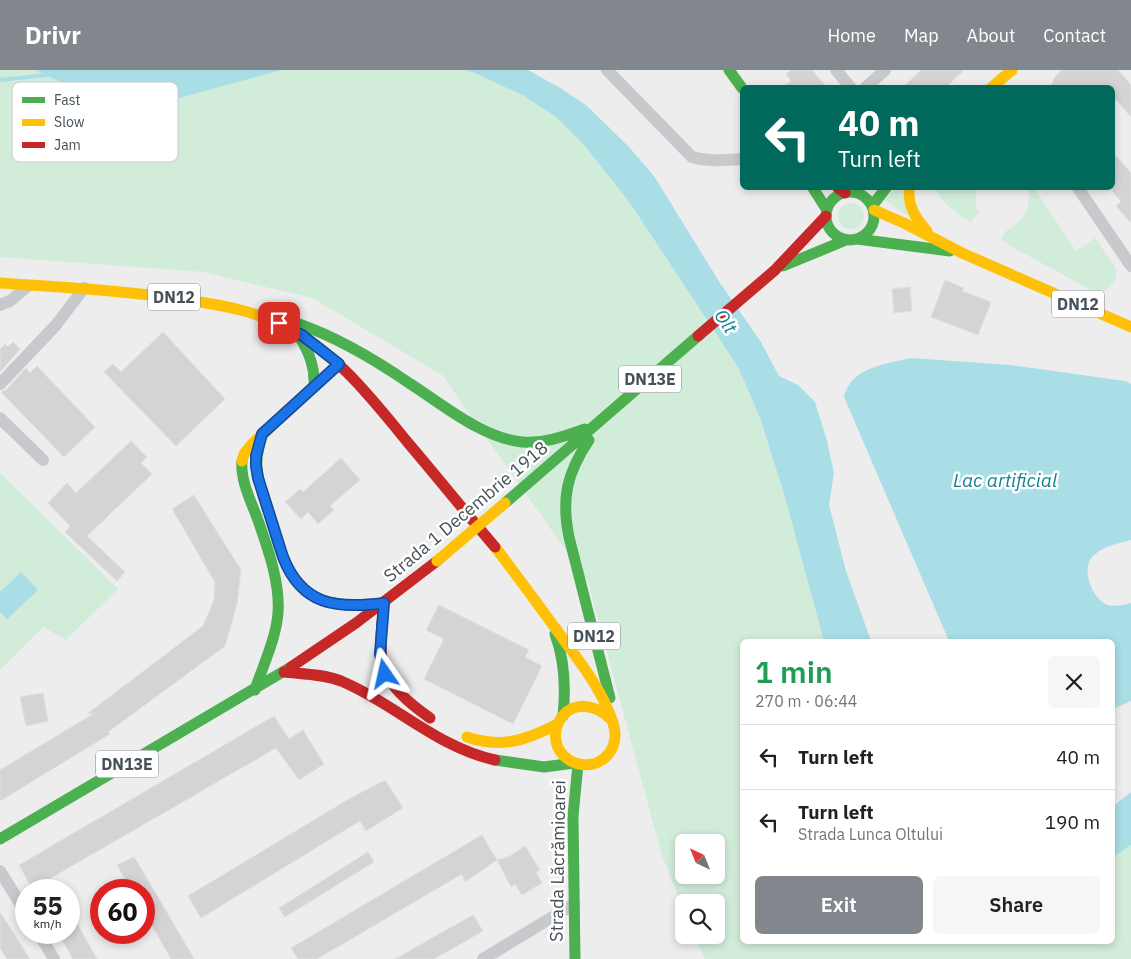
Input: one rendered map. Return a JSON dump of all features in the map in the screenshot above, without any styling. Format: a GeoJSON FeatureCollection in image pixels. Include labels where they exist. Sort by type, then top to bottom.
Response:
{"type":"FeatureCollection","features":[{"type":"Feature","properties":{"kind":"main road"},"geometry":{"type":"LineString","coordinates":[[729,70],[740,85]]}},
{"type":"Feature","properties":{"kind":"main road"},"geometry":{"type":"LineString","coordinates":[[996,85],[1008,78]]}},
{"type":"Feature","properties":{"kind":"main road"},"geometry":{"type":"LineString","coordinates":[[814,190],[827,213],[828,225],[832,232],[838,237],[852,240],[869,231],[874,217],[873,208],[885,190]]}},
{"type":"Feature","properties":{"kind":"main road","name":"DN12"},"geometry":{"type":"LineString","coordinates":[[827,213],[834,199],[848,190],[864,196],[873,208],[962,252],[1131,327]]}},
{"type":"Feature","properties":{"kind":"main road","name":"DN12"},"geometry":{"type":"LineString","coordinates":[[909,190],[911,210],[918,222],[932,236]]}},
{"type":"Feature","properties":{"kind":"main road","name":"Strada 1 Decembrie 1918"},"geometry":{"type":"LineString","coordinates":[[0,839],[255,690],[331,642],[384,603],[506,503],[775,270],[827,213]]}},
{"type":"Feature","properties":{"kind":"main road","name":"DN12"},"geometry":{"type":"LineString","coordinates":[[852,240],[962,252]]}},
{"type":"Feature","properties":{"kind":"main road","name":"Strada 1 Decembrie 1918"},"geometry":{"type":"LineString","coordinates":[[775,270],[852,240]]}},
{"type":"Feature","properties":{"kind":"main road","name":"DN12"},"geometry":{"type":"LineString","coordinates":[[0,284],[84,288],[223,305],[263,316],[295,330],[312,342],[339,364],[370,396],[490,540],[590,676],[613,723]]}},
{"type":"Feature","properties":{"kind":"main road"},"geometry":{"type":"LineString","coordinates":[[263,316],[307,327],[340,340],[473,424],[506,439],[522,442],[543,442],[563,437],[601,422]]}},
{"type":"Feature","properties":{"kind":"main road"},"geometry":{"type":"LineString","coordinates":[[295,330],[309,351],[313,362],[314,386]]}},
{"type":"Feature","properties":{"kind":"main road"},"geometry":{"type":"LineString","coordinates":[[255,690],[275,628],[278,597],[272,564],[240,464],[243,455],[262,434],[339,364]]}},
{"type":"Feature","properties":{"kind":"main road","name":"DN12"},"geometry":{"type":"LineString","coordinates":[[601,422],[583,449],[568,478],[565,494],[565,512],[575,562],[608,686],[614,715],[613,723]]}},
{"type":"Feature","properties":{"kind":"main road"},"geometry":{"type":"LineString","coordinates":[[262,434],[256,456],[258,478],[287,569],[296,583],[307,593],[321,600],[334,604],[356,606],[384,603],[380,654],[385,674],[398,693],[410,704],[442,724]]}},
{"type":"Feature","properties":{"kind":"main road","name":"DN12"},"geometry":{"type":"LineString","coordinates":[[547,616],[556,635],[565,670],[566,692],[561,720]]}},
{"type":"Feature","properties":{"kind":"main road"},"geometry":{"type":"LineString","coordinates":[[284,672],[339,680],[369,695],[447,741],[478,755],[502,761],[549,768],[576,764],[587,765],[604,759],[610,753],[616,736],[613,723],[605,712],[597,707],[588,705],[578,706],[570,710],[561,720],[527,740],[504,745],[485,744],[457,733]]}},
{"type":"Feature","properties":{"kind":"main road"},"geometry":{"type":"LineString","coordinates":[[561,720],[556,733],[560,751],[566,758],[576,764]]}},
{"type":"Feature","properties":{"kind":"main road","name":"Strada Lăcrămioarei"},"geometry":{"type":"LineString","coordinates":[[575,959],[573,816],[576,764]]}},
{"type":"Feature","properties":{"kind":"street"},"geometry":{"type":"LineString","coordinates":[[607,70],[692,157],[713,161],[740,158]]}},
{"type":"Feature","properties":{"kind":"street"},"geometry":{"type":"LineString","coordinates":[[836,70],[848,85]]}},
{"type":"Feature","properties":{"kind":"street"},"geometry":{"type":"LineString","coordinates":[[868,85],[885,70]]}},
{"type":"Feature","properties":{"kind":"street"},"geometry":{"type":"LineString","coordinates":[[1079,190],[1131,266]]}},
{"type":"Feature","properties":{"kind":"street"},"geometry":{"type":"LineString","coordinates":[[0,305],[10,301],[28,286]]}},
{"type":"Feature","properties":{"kind":"street"},"geometry":{"type":"LineString","coordinates":[[0,384],[56,325],[84,288]]}},
{"type":"Feature","properties":{"kind":"street"},"geometry":{"type":"LineString","coordinates":[[0,418],[42,460]]}},
{"type":"Feature","properties":{"kind":"street"},"geometry":{"type":"LineString","coordinates":[[0,871],[15,895]]}},
{"type":"Feature","properties":{"kind":"street"},"geometry":{"type":"LineString","coordinates":[[483,959],[574,904]]}},
{"type":"Feature","properties":{"kind":"street"},"geometry":{"type":"LineString","coordinates":[[45,944],[54,959]]}},
{"type":"Feature","properties":{"kind":"green space"},"geometry":{"type":"Polygon","coordinates":[[[0,70],[35,70],[60,82],[12,82],[12,162],[178,162],[178,98],[282,70],[464,70],[475,73],[524,96],[556,117],[584,145],[630,203],[738,367],[760,418],[784,494],[823,639],[740,639],[740,944],[1115,944],[1115,856],[1131,845],[1131,959],[705,959],[698,944],[725,944],[725,894],[677,894],[662,856],[588,582],[442,375],[312,298],[203,272],[0,257],[0,70]]]}},
{"type":"Feature","properties":{"kind":"green space"},"geometry":{"type":"Polygon","coordinates":[[[893,190],[902,190],[908,216],[884,200],[893,190]]]}},
{"type":"Feature","properties":{"kind":"green space"},"geometry":{"type":"Polygon","coordinates":[[[937,190],[976,190],[976,209],[979,213],[970,222],[945,203],[937,190]]]}},
{"type":"Feature","properties":{"kind":"green space"},"geometry":{"type":"Polygon","coordinates":[[[1029,190],[1035,190],[1076,251],[1095,238],[1116,268],[1116,280],[1105,292],[1095,292],[1010,246],[1001,239],[1005,232],[1026,213],[1029,190]]]}},
{"type":"Feature","properties":{"kind":"green space"},"geometry":{"type":"Polygon","coordinates":[[[851,203],[860,207],[864,216],[860,225],[851,229],[842,225],[838,216],[842,207],[851,203]]]}},
{"type":"Feature","properties":{"kind":"green space"},"geometry":{"type":"Polygon","coordinates":[[[0,473],[118,589],[66,640],[43,627],[0,670],[0,473]]]}},
{"type":"Feature","properties":{"kind":"water"},"geometry":{"type":"Polygon","coordinates":[[[35,70],[282,70],[178,98],[178,82],[60,82],[35,70]]]}},
{"type":"Feature","properties":{"kind":"water","name":"Olt"},"geometry":{"type":"Polygon","coordinates":[[[464,70],[528,70],[587,106],[629,147],[654,176],[720,283],[761,342],[779,376],[798,385],[815,402],[827,441],[834,473],[829,505],[846,571],[870,639],[823,639],[784,494],[760,418],[738,367],[630,203],[584,145],[556,117],[524,96],[475,73],[464,70]]]}},
{"type":"Feature","properties":{"kind":"water","name":"Lac artificial"},"geometry":{"type":"Polygon","coordinates":[[[911,358],[1010,365],[1125,381],[1131,384],[1131,540],[1107,547],[1094,555],[1090,560],[1088,575],[1092,590],[1102,602],[1114,606],[1131,603],[1131,701],[1115,708],[1115,639],[948,639],[844,397],[854,379],[871,368],[911,358]]]}},
{"type":"Feature","properties":{"kind":"water"},"geometry":{"type":"Polygon","coordinates":[[[21,572],[38,590],[7,619],[0,612],[0,592],[21,572]]]}},
{"type":"Feature","properties":{"kind":"water"},"geometry":{"type":"Polygon","coordinates":[[[1131,792],[1131,845],[1115,856],[1115,804],[1131,792]]]}},
{"type":"Feature","properties":{"kind":"building"},"geometry":{"type":"Polygon","coordinates":[[[791,70],[812,70],[824,85],[786,85],[791,81],[786,74],[791,70]]]}},
{"type":"Feature","properties":{"kind":"building"},"geometry":{"type":"Polygon","coordinates":[[[921,70],[964,70],[948,85],[905,85],[921,70]]]}},
{"type":"Feature","properties":{"kind":"building"},"geometry":{"type":"Polygon","coordinates":[[[1062,70],[1118,70],[1131,85],[1131,117],[1115,98],[1115,85],[1051,85],[1055,77],[1062,70]]]}},
{"type":"Feature","properties":{"kind":"building"},"geometry":{"type":"Polygon","coordinates":[[[1115,154],[1131,173],[1131,223],[1116,206],[1121,201],[1112,191],[1115,190],[1115,154]]]}},
{"type":"Feature","properties":{"kind":"building"},"geometry":{"type":"Polygon","coordinates":[[[945,280],[964,288],[962,291],[991,302],[978,335],[931,317],[945,280]]]}},
{"type":"Feature","properties":{"kind":"building"},"geometry":{"type":"Polygon","coordinates":[[[910,287],[912,311],[894,313],[892,289],[910,287]]]}},
{"type":"Feature","properties":{"kind":"building"},"geometry":{"type":"Polygon","coordinates":[[[163,332],[225,399],[176,446],[104,372],[113,364],[121,372],[163,332]]]}},
{"type":"Feature","properties":{"kind":"building"},"geometry":{"type":"Polygon","coordinates":[[[13,342],[20,349],[0,372],[0,349],[5,344],[8,347],[13,342]]]}},
{"type":"Feature","properties":{"kind":"building"},"geometry":{"type":"Polygon","coordinates":[[[37,366],[95,427],[64,457],[1,392],[6,390],[26,368],[30,373],[37,366]]]}},
{"type":"Feature","properties":{"kind":"building"},"geometry":{"type":"Polygon","coordinates":[[[131,441],[147,457],[141,463],[152,474],[87,536],[125,572],[117,581],[65,532],[70,526],[48,503],[67,483],[76,493],[131,441]]]}},
{"type":"Feature","properties":{"kind":"building"},"geometry":{"type":"Polygon","coordinates":[[[341,458],[360,480],[330,506],[334,510],[318,524],[308,512],[301,519],[285,502],[300,489],[303,492],[341,458]]]}},
{"type":"Feature","properties":{"kind":"building"},"geometry":{"type":"Polygon","coordinates":[[[194,495],[241,570],[237,604],[225,646],[108,732],[110,734],[0,801],[0,770],[95,713],[87,714],[203,626],[214,600],[215,582],[172,509],[194,495]]]}},
{"type":"Feature","properties":{"kind":"building"},"geometry":{"type":"Polygon","coordinates":[[[439,605],[529,650],[525,657],[542,666],[513,724],[424,679],[444,639],[426,630],[439,605]]]}},
{"type":"Feature","properties":{"kind":"building"},"geometry":{"type":"Polygon","coordinates":[[[43,693],[48,721],[26,726],[20,697],[43,693]]]}},
{"type":"Feature","properties":{"kind":"building"},"geometry":{"type":"Polygon","coordinates":[[[274,716],[289,739],[303,730],[324,764],[299,780],[276,748],[52,879],[27,879],[19,865],[274,716]]]}},
{"type":"Feature","properties":{"kind":"building"},"geometry":{"type":"Polygon","coordinates":[[[385,780],[403,808],[366,831],[360,821],[201,918],[188,896],[349,799],[385,780]]]}},
{"type":"Feature","properties":{"kind":"building"},"geometry":{"type":"Polygon","coordinates":[[[482,835],[497,860],[465,882],[462,874],[317,959],[298,959],[291,948],[482,835]]]}},
{"type":"Feature","properties":{"kind":"building"},"geometry":{"type":"Polygon","coordinates":[[[525,846],[540,870],[536,872],[542,883],[522,895],[515,884],[511,887],[497,860],[510,856],[525,846]]]}},
{"type":"Feature","properties":{"kind":"building"},"geometry":{"type":"Polygon","coordinates":[[[368,852],[374,862],[285,917],[279,908],[368,852]]]}},
{"type":"Feature","properties":{"kind":"building"},"geometry":{"type":"Polygon","coordinates":[[[134,857],[147,879],[125,879],[117,865],[134,857]]]}},
{"type":"Feature","properties":{"kind":"building"},"geometry":{"type":"Polygon","coordinates":[[[155,892],[194,959],[171,959],[155,931],[155,892]]]}},
{"type":"Feature","properties":{"kind":"building"},"geometry":{"type":"Polygon","coordinates":[[[0,912],[15,936],[15,944],[20,944],[30,959],[7,959],[0,948],[0,912]]]}},
{"type":"Feature","properties":{"kind":"building"},"geometry":{"type":"Polygon","coordinates":[[[473,915],[483,931],[434,959],[395,959],[473,915]]]}},
{"type":"Feature","properties":{"kind":"building"},"geometry":{"type":"Polygon","coordinates":[[[80,929],[97,959],[73,959],[65,944],[80,944],[80,929]]]}},
{"type":"Feature","properties":{"kind":"waterway"},"geometry":{"type":"LineString","coordinates":[[0,80],[47,75]]}},
{"type":"Feature","properties":{"kind":"traffic: fast"},"geometry":{"type":"LineString","coordinates":[[729,70],[740,85]]}},
{"type":"Feature","properties":{"kind":"traffic: fast"},"geometry":{"type":"LineString","coordinates":[[814,190],[827,210]]}},
{"type":"Feature","properties":{"kind":"traffic: fast"},"geometry":{"type":"LineString","coordinates":[[872,206],[884,190]]}},
{"type":"Feature","properties":{"kind":"traffic: fast"},"geometry":{"type":"LineString","coordinates":[[850,192],[859,194],[867,199],[872,207],[874,216],[872,225],[867,233],[859,238],[850,240],[841,238],[833,233],[828,225],[826,216],[828,207],[833,199],[841,194],[850,192]]}},
{"type":"Feature","properties":{"kind":"traffic: fast"},"geometry":{"type":"LineString","coordinates":[[857,239],[950,251]]}},
{"type":"Feature","properties":{"kind":"traffic: fast"},"geometry":{"type":"LineString","coordinates":[[783,266],[846,240]]}},
{"type":"Feature","properties":{"kind":"traffic: fast"},"geometry":{"type":"LineString","coordinates":[[299,324],[356,350],[463,419],[492,434],[522,442],[538,442],[585,429]]}},
{"type":"Feature","properties":{"kind":"traffic: fast"},"geometry":{"type":"LineString","coordinates":[[299,336],[311,360],[314,386]]}},
{"type":"Feature","properties":{"kind":"traffic: fast"},"geometry":{"type":"LineString","coordinates":[[505,503],[698,336]]}},
{"type":"Feature","properties":{"kind":"traffic: fast"},"geometry":{"type":"LineString","coordinates":[[262,434],[257,459],[259,478],[283,557],[295,579],[303,589],[321,600],[348,605],[384,603]]}},
{"type":"Feature","properties":{"kind":"traffic: fast"},"geometry":{"type":"LineString","coordinates":[[589,440],[575,464],[568,486],[566,498],[567,523],[610,698]]}},
{"type":"Feature","properties":{"kind":"traffic: fast"},"geometry":{"type":"LineString","coordinates":[[242,461],[245,485],[273,568],[278,602],[275,632],[255,690]]}},
{"type":"Feature","properties":{"kind":"traffic: fast"},"geometry":{"type":"LineString","coordinates":[[555,634],[564,674],[563,716]]}},
{"type":"Feature","properties":{"kind":"traffic: fast"},"geometry":{"type":"LineString","coordinates":[[0,839],[291,667]]}},
{"type":"Feature","properties":{"kind":"traffic: fast"},"geometry":{"type":"LineString","coordinates":[[495,760],[544,767],[574,763]]}},
{"type":"Feature","properties":{"kind":"traffic: fast"},"geometry":{"type":"LineString","coordinates":[[575,959],[573,816],[578,764]]}},
{"type":"Feature","properties":{"kind":"traffic: slow"},"geometry":{"type":"LineString","coordinates":[[994,85],[1012,70]]}},
{"type":"Feature","properties":{"kind":"traffic: slow"},"geometry":{"type":"LineString","coordinates":[[909,190],[913,211],[927,231]]}},
{"type":"Feature","properties":{"kind":"traffic: slow"},"geometry":{"type":"LineString","coordinates":[[874,210],[962,253],[1131,327]]}},
{"type":"Feature","properties":{"kind":"traffic: slow"},"geometry":{"type":"LineString","coordinates":[[0,283],[112,291],[219,305],[270,319],[282,325]]}},
{"type":"Feature","properties":{"kind":"traffic: slow"},"geometry":{"type":"LineString","coordinates":[[242,461],[244,454],[252,444],[339,364]]}},
{"type":"Feature","properties":{"kind":"traffic: slow"},"geometry":{"type":"LineString","coordinates":[[437,561],[505,503]]}},
{"type":"Feature","properties":{"kind":"traffic: slow"},"geometry":{"type":"LineString","coordinates":[[495,547],[588,674],[602,698],[613,723],[615,735],[609,754],[593,764],[583,765],[573,762],[564,756],[557,746],[555,735],[558,725],[563,715],[572,709],[583,706],[596,709],[611,719]]}},
{"type":"Feature","properties":{"kind":"traffic: slow"},"geometry":{"type":"LineString","coordinates":[[467,737],[491,742],[514,741],[558,724]]}},
{"type":"Feature","properties":{"kind":"traffic: jam"},"geometry":{"type":"LineString","coordinates":[[841,190],[845,193]]}},
{"type":"Feature","properties":{"kind":"traffic: jam"},"geometry":{"type":"LineString","coordinates":[[698,336],[775,270],[826,216]]}},
{"type":"Feature","properties":{"kind":"traffic: jam"},"geometry":{"type":"LineString","coordinates":[[282,325],[319,348],[352,377],[495,547]]}},
{"type":"Feature","properties":{"kind":"traffic: jam"},"geometry":{"type":"LineString","coordinates":[[291,667],[356,623],[437,561]]}},
{"type":"Feature","properties":{"kind":"traffic: jam"},"geometry":{"type":"LineString","coordinates":[[384,603],[381,642],[385,670],[400,693],[430,718]]}},
{"type":"Feature","properties":{"kind":"traffic: jam"},"geometry":{"type":"LineString","coordinates":[[284,672],[320,676],[341,681],[360,690],[454,746],[495,760]]}},
{"type":"Feature","properties":{"kind":"route"},"geometry":{"type":"LineString","coordinates":[[279,323],[295,330],[339,364],[262,434],[256,456],[258,478],[287,569],[296,583],[307,593],[334,604],[356,606],[384,603],[380,654],[385,674]]}}]}
